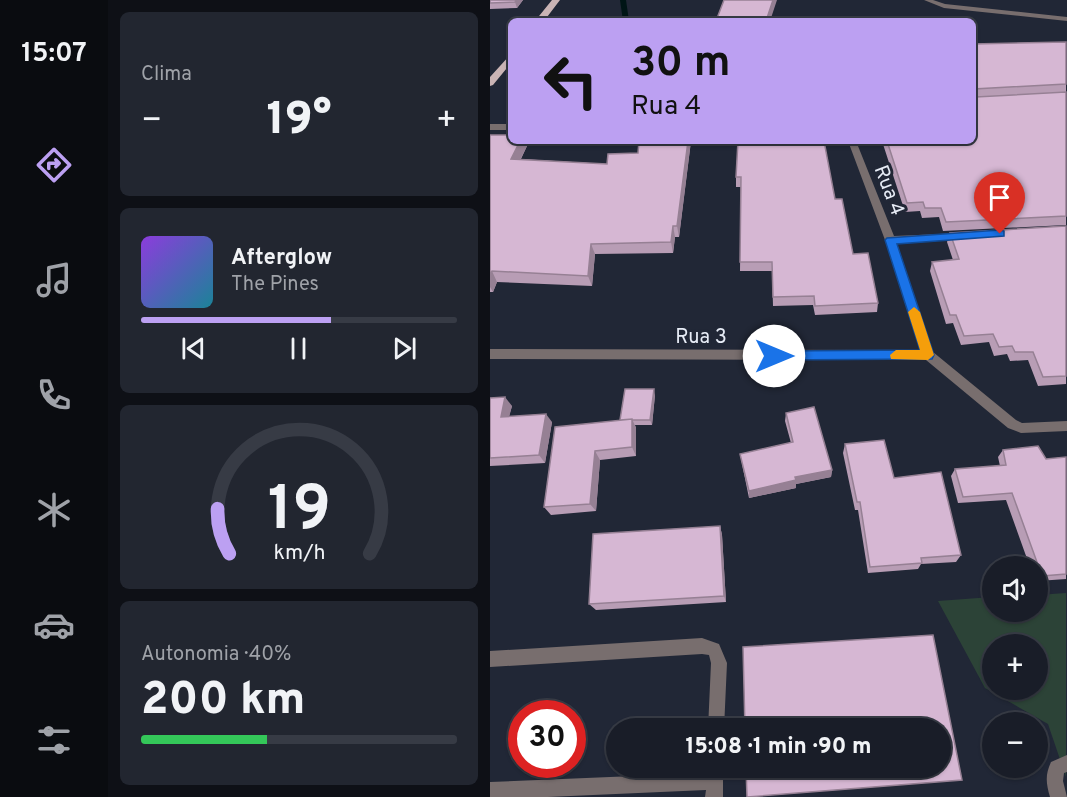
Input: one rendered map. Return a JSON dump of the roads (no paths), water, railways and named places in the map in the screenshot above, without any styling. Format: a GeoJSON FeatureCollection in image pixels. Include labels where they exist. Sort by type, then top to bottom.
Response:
{"type":"FeatureCollection","features":[{"type":"Feature","properties":{"kind":"main road"},"geometry":{"type":"LineString","coordinates":[[541,18],[556,0]]}},
{"type":"Feature","properties":{"kind":"main road"},"geometry":{"type":"LineString","coordinates":[[490,83],[508,61]]}},
{"type":"Feature","properties":{"kind":"street"},"geometry":{"type":"LineString","coordinates":[[927,0],[944,6],[1066,19]]}},
{"type":"Feature","properties":{"kind":"street"},"geometry":{"type":"LineString","coordinates":[[490,127],[508,127]]}},
{"type":"Feature","properties":{"kind":"street","name":"Rua 4"},"geometry":{"type":"LineString","coordinates":[[853,144],[890,240],[928,355]]}},
{"type":"Feature","properties":{"kind":"street"},"geometry":{"type":"LineString","coordinates":[[890,240],[973,236]]}},
{"type":"Feature","properties":{"kind":"street","name":"Rua 3"},"geometry":{"type":"LineString","coordinates":[[490,354],[928,355]]}},
{"type":"Feature","properties":{"kind":"street"},"geometry":{"type":"LineString","coordinates":[[928,355],[1012,424],[1021,428],[1066,426]]}},
{"type":"Feature","properties":{"kind":"street"},"geometry":{"type":"LineString","coordinates":[[490,659],[702,646],[714,649],[719,663],[716,718]]}},
{"type":"Feature","properties":{"kind":"street"},"geometry":{"type":"LineString","coordinates":[[1059,797],[1054,781],[1057,768],[1066,763]]}},
{"type":"Feature","properties":{"kind":"street"},"geometry":{"type":"LineString","coordinates":[[490,791],[714,782]]}},
{"type":"Feature","properties":{"kind":"waterway"},"geometry":{"type":"LineString","coordinates":[[623,0],[626,18]]}}]}
